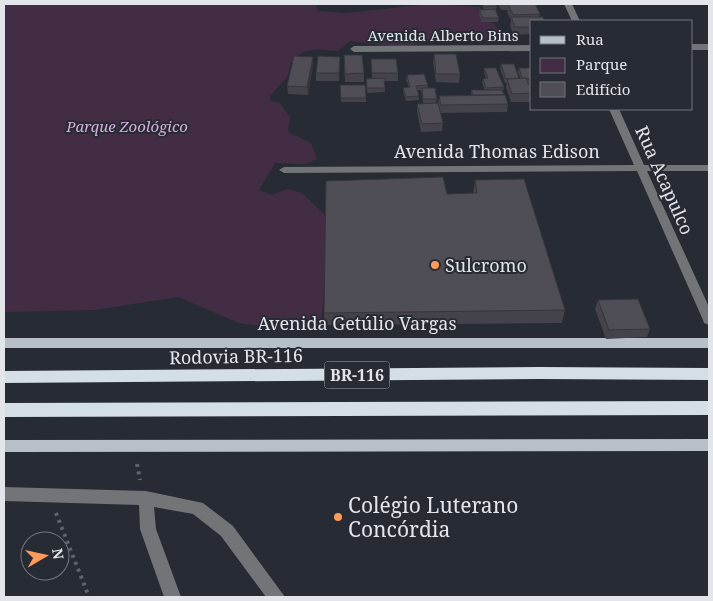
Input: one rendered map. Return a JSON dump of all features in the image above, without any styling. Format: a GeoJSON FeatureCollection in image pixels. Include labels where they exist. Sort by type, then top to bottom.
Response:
{"type":"FeatureCollection","features":[{"type":"Feature","properties":{"kind":"highway","name":"Rodovia BR-116"},"geometry":{"type":"LineString","coordinates":[[4,377],[539,373],[709,374]]}},
{"type":"Feature","properties":{"kind":"highway","name":"BR-116"},"geometry":{"type":"LineString","coordinates":[[4,410],[709,408]]}},
{"type":"Feature","properties":{"kind":"main road","name":"Avenida Getúlio Vargas"},"geometry":{"type":"LineString","coordinates":[[4,343],[709,343]]}},
{"type":"Feature","properties":{"kind":"main road"},"geometry":{"type":"LineString","coordinates":[[4,446],[709,445]]}},
{"type":"Feature","properties":{"kind":"street"},"geometry":{"type":"LineString","coordinates":[[568,4],[576,20]]}},
{"type":"Feature","properties":{"kind":"street"},"geometry":{"type":"LineString","coordinates":[[693,47],[709,47]]}},
{"type":"Feature","properties":{"kind":"street","name":"Avenida Alberto Bins"},"geometry":{"type":"LineString","coordinates":[[354,49],[530,48]]}},
{"type":"Feature","properties":{"kind":"street","name":"Rua Acapulco"},"geometry":{"type":"LineString","coordinates":[[614,110],[709,320]]}},
{"type":"Feature","properties":{"kind":"street","name":"Avenida Thomas Edison"},"geometry":{"type":"LineString","coordinates":[[284,170],[709,168]]}},
{"type":"Feature","properties":{"kind":"street"},"geometry":{"type":"LineString","coordinates":[[4,494],[146,498],[196,508],[228,531],[276,597]]}},
{"type":"Feature","properties":{"kind":"street"},"geometry":{"type":"LineString","coordinates":[[146,498],[148,529],[172,597]]}},
{"type":"Feature","properties":{"kind":"path"},"geometry":{"type":"LineString","coordinates":[[133,446],[146,498]]}},
{"type":"Feature","properties":{"kind":"path"},"geometry":{"type":"LineString","coordinates":[[49,494],[90,597]]}},
{"type":"Feature","properties":{"kind":"green space","name":"Parque Zoológico"},"geometry":{"type":"Polygon","coordinates":[[[4,4],[316,4],[318,11],[344,13],[431,4],[480,7],[485,16],[500,32],[495,37],[484,40],[445,40],[399,47],[350,41],[338,51],[306,51],[291,63],[288,75],[269,100],[280,103],[290,117],[288,132],[311,143],[317,159],[305,164],[275,163],[259,190],[271,195],[288,189],[302,193],[330,220],[321,326],[294,331],[239,323],[178,297],[95,310],[4,312],[4,4]]]}},
{"type":"Feature","properties":{"kind":"building"},"geometry":{"type":"Polygon","coordinates":[[[483,4],[495,4],[497,6],[484,7],[483,4]]]}},
{"type":"Feature","properties":{"kind":"building"},"geometry":{"type":"Polygon","coordinates":[[[508,4],[535,4],[540,14],[513,15],[508,4]]]}},
{"type":"Feature","properties":{"kind":"building"},"geometry":{"type":"Polygon","coordinates":[[[495,9],[499,18],[483,18],[479,10],[495,9]]]}},
{"type":"Feature","properties":{"kind":"building"},"geometry":{"type":"Polygon","coordinates":[[[511,17],[543,17],[544,20],[530,20],[530,27],[515,27],[511,17]]]}},
{"type":"Feature","properties":{"kind":"building"},"geometry":{"type":"Polygon","coordinates":[[[434,54],[456,54],[460,74],[436,74],[434,54]]]}},
{"type":"Feature","properties":{"kind":"building"},"geometry":{"type":"Polygon","coordinates":[[[344,55],[362,55],[364,73],[345,74],[344,55]]]}},
{"type":"Feature","properties":{"kind":"building"},"geometry":{"type":"Polygon","coordinates":[[[294,56],[313,57],[307,87],[287,86],[294,56]]]}},
{"type":"Feature","properties":{"kind":"building"},"geometry":{"type":"Polygon","coordinates":[[[318,56],[340,57],[339,73],[316,73],[318,56]]]}},
{"type":"Feature","properties":{"kind":"building"},"geometry":{"type":"Polygon","coordinates":[[[371,59],[396,59],[398,73],[372,73],[371,59]]]}},
{"type":"Feature","properties":{"kind":"building"},"geometry":{"type":"Polygon","coordinates":[[[501,64],[514,64],[519,78],[506,79],[501,64]]]}},
{"type":"Feature","properties":{"kind":"building"},"geometry":{"type":"Polygon","coordinates":[[[484,68],[496,68],[504,87],[486,88],[483,79],[488,78],[484,68]]]}},
{"type":"Feature","properties":{"kind":"building"},"geometry":{"type":"Polygon","coordinates":[[[519,68],[530,68],[530,79],[522,78],[519,68]]]}},
{"type":"Feature","properties":{"kind":"building"},"geometry":{"type":"Polygon","coordinates":[[[424,74],[428,85],[416,86],[419,96],[406,97],[403,88],[410,87],[407,75],[424,74]]]}},
{"type":"Feature","properties":{"kind":"building"},"geometry":{"type":"Polygon","coordinates":[[[384,78],[385,88],[367,88],[366,79],[384,78]]]}},
{"type":"Feature","properties":{"kind":"building"},"geometry":{"type":"Polygon","coordinates":[[[526,78],[528,84],[530,84],[530,93],[512,94],[507,79],[526,78]]]}},
{"type":"Feature","properties":{"kind":"building"},"geometry":{"type":"Polygon","coordinates":[[[340,85],[365,85],[366,98],[341,98],[340,85]]]}},
{"type":"Feature","properties":{"kind":"building"},"geometry":{"type":"Polygon","coordinates":[[[422,88],[435,88],[437,99],[423,99],[422,88]]]}},
{"type":"Feature","properties":{"kind":"building"},"geometry":{"type":"Polygon","coordinates":[[[471,90],[502,90],[504,95],[473,95],[471,90]]]}},
{"type":"Feature","properties":{"kind":"building"},"geometry":{"type":"Polygon","coordinates":[[[505,95],[508,104],[441,105],[439,96],[505,95]]]}},
{"type":"Feature","properties":{"kind":"building"},"geometry":{"type":"Polygon","coordinates":[[[438,103],[443,123],[422,124],[417,104],[438,103]]]}},
{"type":"Feature","properties":{"kind":"building","name":"Sulcromo"},"geometry":{"type":"Polygon","coordinates":[[[443,177],[447,194],[477,193],[475,180],[524,179],[565,310],[324,313],[326,181],[443,177]]]}},
{"type":"Feature","properties":{"kind":"building"},"geometry":{"type":"Polygon","coordinates":[[[638,299],[650,329],[609,330],[598,300],[638,299]]]}},
{"type":"Feature","properties":{"kind":"place","name":"Sulcromo"},"geometry":{"type":"Point","coordinates":[435,265]}},
{"type":"Feature","properties":{"kind":"place","name":"Colégio Luterano Concórdia"},"geometry":{"type":"Point","coordinates":[338,517]}}]}
